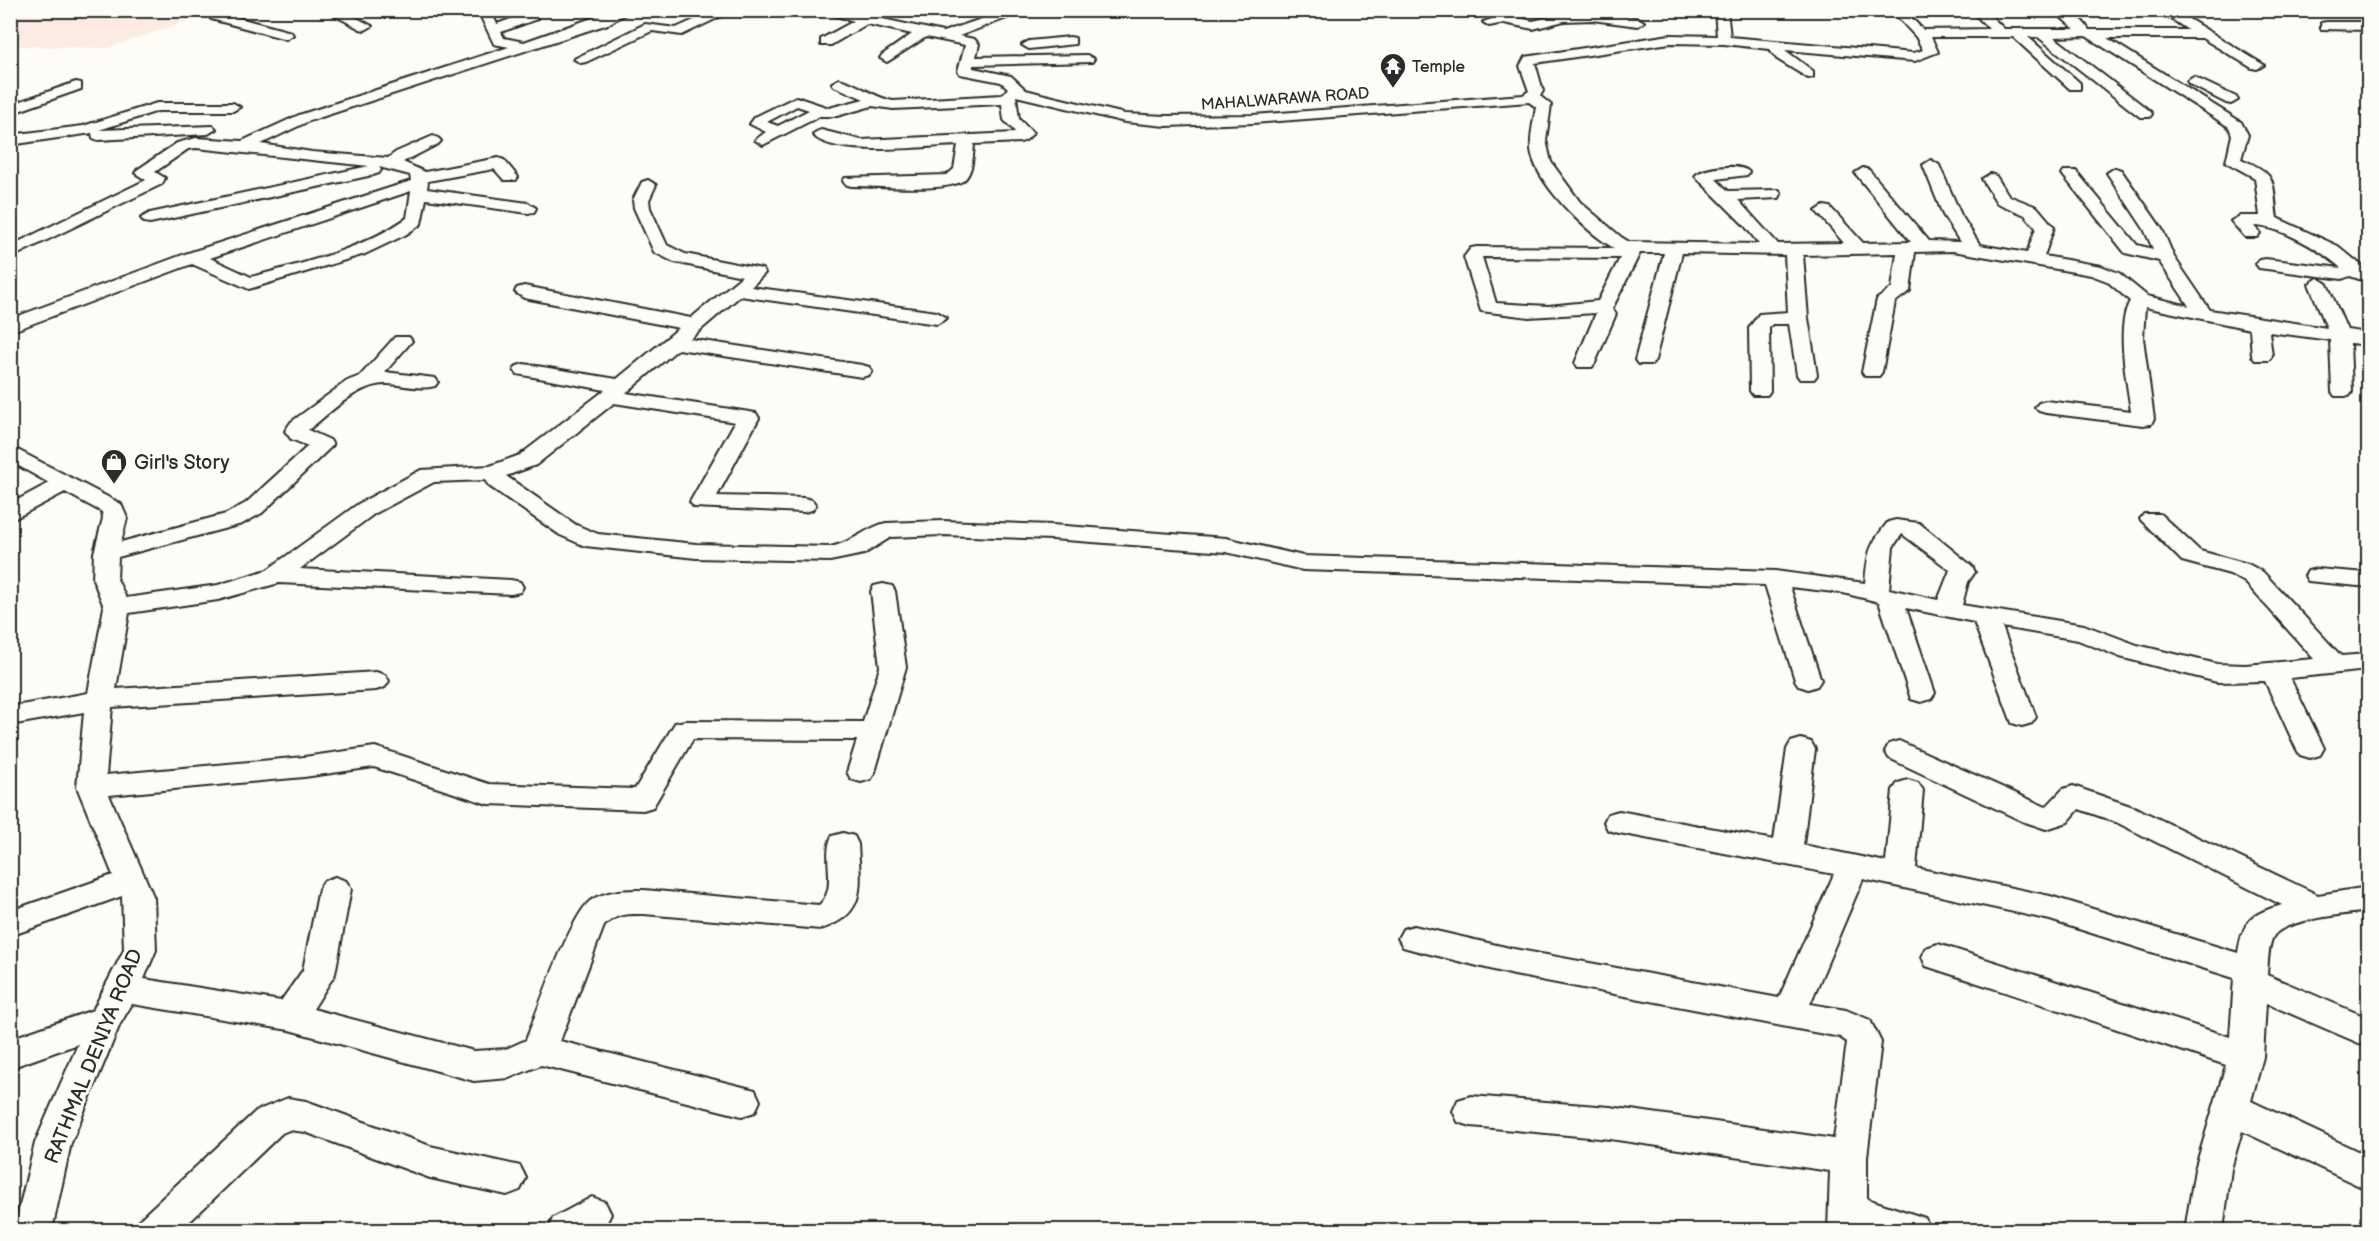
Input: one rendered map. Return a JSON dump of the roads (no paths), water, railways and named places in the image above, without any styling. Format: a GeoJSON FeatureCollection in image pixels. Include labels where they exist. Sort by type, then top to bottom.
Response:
{"type":"FeatureCollection","features":[{"type":"Feature","properties":{"kind":"street"},"geometry":{"type":"LineString","coordinates":[[228,10],[216,16],[286,34]]}},
{"type":"Feature","properties":{"kind":"street"},"geometry":{"type":"LineString","coordinates":[[331,10],[364,26]]}},
{"type":"Feature","properties":{"kind":"street"},"geometry":{"type":"LineString","coordinates":[[244,146],[304,118],[603,21],[626,10]]}},
{"type":"Feature","properties":{"kind":"street"},"geometry":{"type":"LineString","coordinates":[[581,60],[650,27],[677,32],[728,10]]}},
{"type":"Feature","properties":{"kind":"street","name":"MAHALWARAWA ROAD"},"geometry":{"type":"LineString","coordinates":[[822,10],[857,15],[922,33],[969,42],[972,44],[965,71],[1006,79],[1010,81],[1012,94],[1143,120],[1186,122],[1264,118],[1531,97]]}},
{"type":"Feature","properties":{"kind":"street"},"geometry":{"type":"LineString","coordinates":[[944,37],[1022,10]]}},
{"type":"Feature","properties":{"kind":"street"},"geometry":{"type":"LineString","coordinates":[[1721,10],[1724,40]]}},
{"type":"Feature","properties":{"kind":"street"},"geometry":{"type":"LineString","coordinates":[[1897,10],[1916,32],[1923,35],[2205,34]]}},
{"type":"Feature","properties":{"kind":"street"},"geometry":{"type":"LineString","coordinates":[[1977,10],[2075,86]]}},
{"type":"Feature","properties":{"kind":"street"},"geometry":{"type":"LineString","coordinates":[[2058,10],[2088,34],[2236,124],[2240,135],[2234,162],[2259,172],[2263,177],[2269,221]]}},
{"type":"Feature","properties":{"kind":"street"},"geometry":{"type":"LineString","coordinates":[[2164,10],[2257,64]]}},
{"type":"Feature","properties":{"kind":"street"},"geometry":{"type":"LineString","coordinates":[[1489,22],[1500,18],[1533,25],[1558,14],[1636,16],[1648,41]]}},
{"type":"Feature","properties":{"kind":"street"},"geometry":{"type":"LineString","coordinates":[[486,15],[499,41],[523,46]]}},
{"type":"Feature","properties":{"kind":"street"},"geometry":{"type":"LineString","coordinates":[[826,42],[857,15]]}},
{"type":"Feature","properties":{"kind":"street"},"geometry":{"type":"LineString","coordinates":[[493,30],[532,16]]}},
{"type":"Feature","properties":{"kind":"street"},"geometry":{"type":"LineString","coordinates":[[2326,26],[2368,26]]}},
{"type":"Feature","properties":{"kind":"street"},"geometry":{"type":"LineString","coordinates":[[887,58],[922,33]]}},
{"type":"Feature","properties":{"kind":"street"},"geometry":{"type":"LineString","coordinates":[[2042,34],[2145,114]]}},
{"type":"Feature","properties":{"kind":"street"},"geometry":{"type":"LineString","coordinates":[[1632,251],[1616,242],[1558,187],[1539,152],[1544,105],[1531,97],[1536,92],[1527,66],[1530,60],[1648,41],[1724,40],[1915,57],[1931,52],[1922,38],[1923,35]]}},
{"type":"Feature","properties":{"kind":"street"},"geometry":{"type":"LineString","coordinates":[[968,56],[1070,41]]}},
{"type":"Feature","properties":{"kind":"street"},"geometry":{"type":"LineString","coordinates":[[1774,46],[1782,56],[1808,74]]}},
{"type":"Feature","properties":{"kind":"street"},"geometry":{"type":"LineString","coordinates":[[2122,53],[2149,53]]}},
{"type":"Feature","properties":{"kind":"street"},"geometry":{"type":"LineString","coordinates":[[968,56],[1087,59]]}},
{"type":"Feature","properties":{"kind":"street"},"geometry":{"type":"LineString","coordinates":[[2166,81],[2189,78],[2231,100]]}},
{"type":"Feature","properties":{"kind":"street"},"geometry":{"type":"LineString","coordinates":[[838,83],[868,95],[877,102]]}},
{"type":"Feature","properties":{"kind":"street"},"geometry":{"type":"LineString","coordinates":[[10,110],[76,86]]}},
{"type":"Feature","properties":{"kind":"street"},"geometry":{"type":"LineString","coordinates":[[763,140],[817,112],[837,112],[877,102],[893,105],[1012,94],[1012,120],[1023,130],[1024,135],[861,145],[839,142],[821,135]]}},
{"type":"Feature","properties":{"kind":"street"},"geometry":{"type":"LineString","coordinates":[[778,132],[762,127],[758,124],[760,120],[796,101],[825,111]]}},
{"type":"Feature","properties":{"kind":"street"},"geometry":{"type":"LineString","coordinates":[[61,135],[157,107],[233,107]]}},
{"type":"Feature","properties":{"kind":"street"},"geometry":{"type":"LineString","coordinates":[[10,140],[61,135],[115,135],[223,128]]}},
{"type":"Feature","properties":{"kind":"street"},"geometry":{"type":"LineString","coordinates":[[851,181],[910,182],[954,178],[960,173],[967,140]]}},
{"type":"Feature","properties":{"kind":"street"},"geometry":{"type":"LineString","coordinates":[[398,165],[402,155],[434,141]]}},
{"type":"Feature","properties":{"kind":"street"},"geometry":{"type":"LineString","coordinates":[[10,253],[156,181],[157,178],[143,173],[183,146],[196,143],[244,146],[312,157],[398,165],[417,172],[419,190],[415,220],[399,234],[249,283],[243,290],[257,301]]}},
{"type":"Feature","properties":{"kind":"street"},"geometry":{"type":"LineString","coordinates":[[10,326],[198,256],[344,208],[419,190],[498,163],[510,177]]}},
{"type":"Feature","properties":{"kind":"street"},"geometry":{"type":"LineString","coordinates":[[150,218],[398,165]]}},
{"type":"Feature","properties":{"kind":"street"},"geometry":{"type":"LineString","coordinates":[[1931,165],[1952,214],[1974,248]]}},
{"type":"Feature","properties":{"kind":"street"},"geometry":{"type":"LineString","coordinates":[[1741,172],[1703,176],[1726,196],[1773,250]]}},
{"type":"Feature","properties":{"kind":"street"},"geometry":{"type":"LineString","coordinates":[[2115,172],[2153,229],[2165,257],[2204,315]]}},
{"type":"Feature","properties":{"kind":"street"},"geometry":{"type":"LineString","coordinates":[[1863,173],[1915,246]]}},
{"type":"Feature","properties":{"kind":"street"},"geometry":{"type":"LineString","coordinates":[[2070,174],[2131,249],[2165,257]]}},
{"type":"Feature","properties":{"kind":"street"},"geometry":{"type":"LineString","coordinates":[[1990,179],[2003,200],[2031,211],[2045,227],[2045,234],[2035,246],[2035,259]]}},
{"type":"Feature","properties":{"kind":"street"},"geometry":{"type":"LineString","coordinates":[[17,462],[66,482],[113,509],[115,518],[106,553],[105,579],[117,607],[231,590],[276,575],[366,509],[415,481],[438,472],[493,473],[510,469],[546,448],[756,273],[680,258],[660,248],[642,208],[641,200],[648,185]]}},
{"type":"Feature","properties":{"kind":"street"},"geometry":{"type":"LineString","coordinates":[[344,208],[419,190],[528,208]]}},
{"type":"Feature","properties":{"kind":"street"},"geometry":{"type":"LineString","coordinates":[[1726,196],[1773,194]]}},
{"type":"Feature","properties":{"kind":"street"},"geometry":{"type":"LineString","coordinates":[[1824,211],[1859,249]]}},
{"type":"Feature","properties":{"kind":"street"},"geometry":{"type":"LineString","coordinates":[[2251,232],[2240,221],[2269,221],[2332,250],[2363,275]]}},
{"type":"Feature","properties":{"kind":"street"},"geometry":{"type":"LineString","coordinates":[[230,231],[195,242],[198,256],[249,283]]}},
{"type":"Feature","properties":{"kind":"street"},"geometry":{"type":"LineString","coordinates":[[1632,251],[1606,305],[1601,307],[1542,310],[1488,307],[1474,264],[1474,254],[1674,249],[1859,249],[1915,246],[1974,248],[2076,266],[2113,277],[2140,300],[2204,315],[2259,325],[2368,339]]}},
{"type":"Feature","properties":{"kind":"street"},"geometry":{"type":"LineString","coordinates":[[1872,372],[1886,299],[1901,291],[1915,246]]}},
{"type":"Feature","properties":{"kind":"street"},"geometry":{"type":"LineString","coordinates":[[1645,360],[1674,249]]}},
{"type":"Feature","properties":{"kind":"street"},"geometry":{"type":"LineString","coordinates":[[1794,250],[1798,318],[1807,375]]}},
{"type":"Feature","properties":{"kind":"street"},"geometry":{"type":"LineString","coordinates":[[2265,264],[2363,275]]}},
{"type":"Feature","properties":{"kind":"street"},"geometry":{"type":"LineString","coordinates":[[2318,284],[2340,336],[2343,392]]}},
{"type":"Feature","properties":{"kind":"street"},"geometry":{"type":"LineString","coordinates":[[736,290],[937,318]]}},
{"type":"Feature","properties":{"kind":"street"},"geometry":{"type":"LineString","coordinates":[[524,292],[646,317],[694,324]]}},
{"type":"Feature","properties":{"kind":"street"},"geometry":{"type":"LineString","coordinates":[[2046,407],[2143,419],[2133,331],[2134,309],[2140,300]]}},
{"type":"Feature","properties":{"kind":"street"},"geometry":{"type":"LineString","coordinates":[[1585,363],[1604,325],[1606,314],[1601,307]]}},
{"type":"Feature","properties":{"kind":"street"},"geometry":{"type":"LineString","coordinates":[[1760,390],[1759,328],[1762,320],[1772,317],[1798,318]]}},
{"type":"Feature","properties":{"kind":"street"},"geometry":{"type":"LineString","coordinates":[[2259,325],[2262,356]]}},
{"type":"Feature","properties":{"kind":"street"},"geometry":{"type":"LineString","coordinates":[[367,380],[402,341]]}},
{"type":"Feature","properties":{"kind":"street"},"geometry":{"type":"LineString","coordinates":[[671,342],[861,370]]}},
{"type":"Feature","properties":{"kind":"street"},"geometry":{"type":"LineString","coordinates":[[524,369],[615,391],[748,418],[702,502],[804,505]]}},
{"type":"Feature","properties":{"kind":"street"},"geometry":{"type":"LineString","coordinates":[[106,553],[209,527],[234,519],[254,508],[322,445],[296,432],[299,427],[354,385],[367,380],[387,378],[428,382]]}},
{"type":"Feature","properties":{"kind":"street"},"geometry":{"type":"LineString","coordinates":[[493,473],[497,482],[579,536],[622,545],[696,551],[830,554],[855,549],[886,530],[943,528],[1052,532],[1226,545],[1303,563],[1775,578],[1844,586],[1948,610],[2084,633],[2129,651],[2217,673],[2274,672],[2332,664],[2368,662]]}},
{"type":"Feature","properties":{"kind":"street"},"geometry":{"type":"LineString","coordinates":[[10,513],[66,482]]}},
{"type":"Feature","properties":{"kind":"street"},"geometry":{"type":"LineString","coordinates":[[2152,519],[2191,555],[2239,569],[2254,577],[2332,664]]}},
{"type":"Feature","properties":{"kind":"street"},"geometry":{"type":"LineString","coordinates":[[1921,693],[1883,596],[1881,547],[1896,527],[1911,528],[1960,566],[1963,572],[1956,582],[1948,610]]}},
{"type":"Feature","properties":{"kind":"street"},"geometry":{"type":"LineString","coordinates":[[276,575],[511,586]]}},
{"type":"Feature","properties":{"kind":"street"},"geometry":{"type":"LineString","coordinates":[[2317,576],[2368,580]]}},
{"type":"Feature","properties":{"kind":"street"},"geometry":{"type":"LineString","coordinates":[[1775,578],[1808,680]]}},
{"type":"Feature","properties":{"kind":"street"},"geometry":{"type":"LineString","coordinates":[[861,772],[893,666],[883,591]]}},
{"type":"Feature","properties":{"kind":"street","name":"RATHMAL DENIYA ROAD"},"geometry":{"type":"LineString","coordinates":[[33,1230],[53,1143],[105,1020],[123,989],[140,950],[138,898],[91,788],[100,699],[117,607]]}},
{"type":"Feature","properties":{"kind":"street"},"geometry":{"type":"LineString","coordinates":[[1985,617],[2022,717]]}},
{"type":"Feature","properties":{"kind":"street"},"geometry":{"type":"LineString","coordinates":[[2274,672],[2310,748]]}},
{"type":"Feature","properties":{"kind":"street"},"geometry":{"type":"LineString","coordinates":[[10,716],[100,699],[376,681]]}},
{"type":"Feature","properties":{"kind":"street"},"geometry":{"type":"LineString","coordinates":[[91,788],[304,767],[354,758],[375,757],[488,794],[643,800],[685,730],[872,731]]}},
{"type":"Feature","properties":{"kind":"street"},"geometry":{"type":"LineString","coordinates":[[1787,855],[1802,749]]}},
{"type":"Feature","properties":{"kind":"street"},"geometry":{"type":"LineString","coordinates":[[1899,751],[2032,814],[2046,818],[2058,815],[2073,796],[2126,815],[2315,907]]}},
{"type":"Feature","properties":{"kind":"street"},"geometry":{"type":"LineString","coordinates":[[1900,876],[1908,790]]}},
{"type":"Feature","properties":{"kind":"street"},"geometry":{"type":"LineString","coordinates":[[1619,822],[1853,866],[2050,908],[2251,976],[2368,1033]]}},
{"type":"Feature","properties":{"kind":"street"},"geometry":{"type":"LineString","coordinates":[[539,1050],[591,920],[602,908],[616,902],[644,902],[821,917],[831,915],[841,906],[844,895],[843,844]]}},
{"type":"Feature","properties":{"kind":"street"},"geometry":{"type":"LineString","coordinates":[[1789,1014],[1853,866]]}},
{"type":"Feature","properties":{"kind":"street"},"geometry":{"type":"LineString","coordinates":[[10,924],[131,881]]}},
{"type":"Feature","properties":{"kind":"street"},"geometry":{"type":"LineString","coordinates":[[289,1016],[319,974],[335,889]]}},
{"type":"Feature","properties":{"kind":"street"},"geometry":{"type":"LineString","coordinates":[[2204,1230],[2213,1169],[2246,1057],[2251,976],[2257,933],[2268,921],[2315,907],[2368,899]]}},
{"type":"Feature","properties":{"kind":"street"},"geometry":{"type":"LineString","coordinates":[[1414,938],[1514,962],[1846,1024],[1858,1030],[1864,1042],[1849,1157],[1847,1220],[1911,1230]]}},
{"type":"Feature","properties":{"kind":"street"},"geometry":{"type":"LineString","coordinates":[[1938,957],[2246,1057]]}},
{"type":"Feature","properties":{"kind":"street"},"geometry":{"type":"LineString","coordinates":[[123,989],[289,1016],[474,1065],[509,1063],[539,1050],[742,1101]]}},
{"type":"Feature","properties":{"kind":"street"},"geometry":{"type":"LineString","coordinates":[[10,1054],[105,1020]]}},
{"type":"Feature","properties":{"kind":"street"},"geometry":{"type":"LineString","coordinates":[[2231,1108],[2368,1174]]}},
{"type":"Feature","properties":{"kind":"street"},"geometry":{"type":"LineString","coordinates":[[1472,1112],[1610,1123],[1849,1157]]}},
{"type":"Feature","properties":{"kind":"street"},"geometry":{"type":"LineString","coordinates":[[155,1230],[269,1122],[288,1114],[306,1117],[430,1162],[507,1178]]}},
{"type":"Feature","properties":{"kind":"place","name":"Temple"},"geometry":{"type":"Point","coordinates":[1393,89]}},
{"type":"Feature","properties":{"kind":"place","name":"Girl's Story"},"geometry":{"type":"Point","coordinates":[114,485]}}]}
